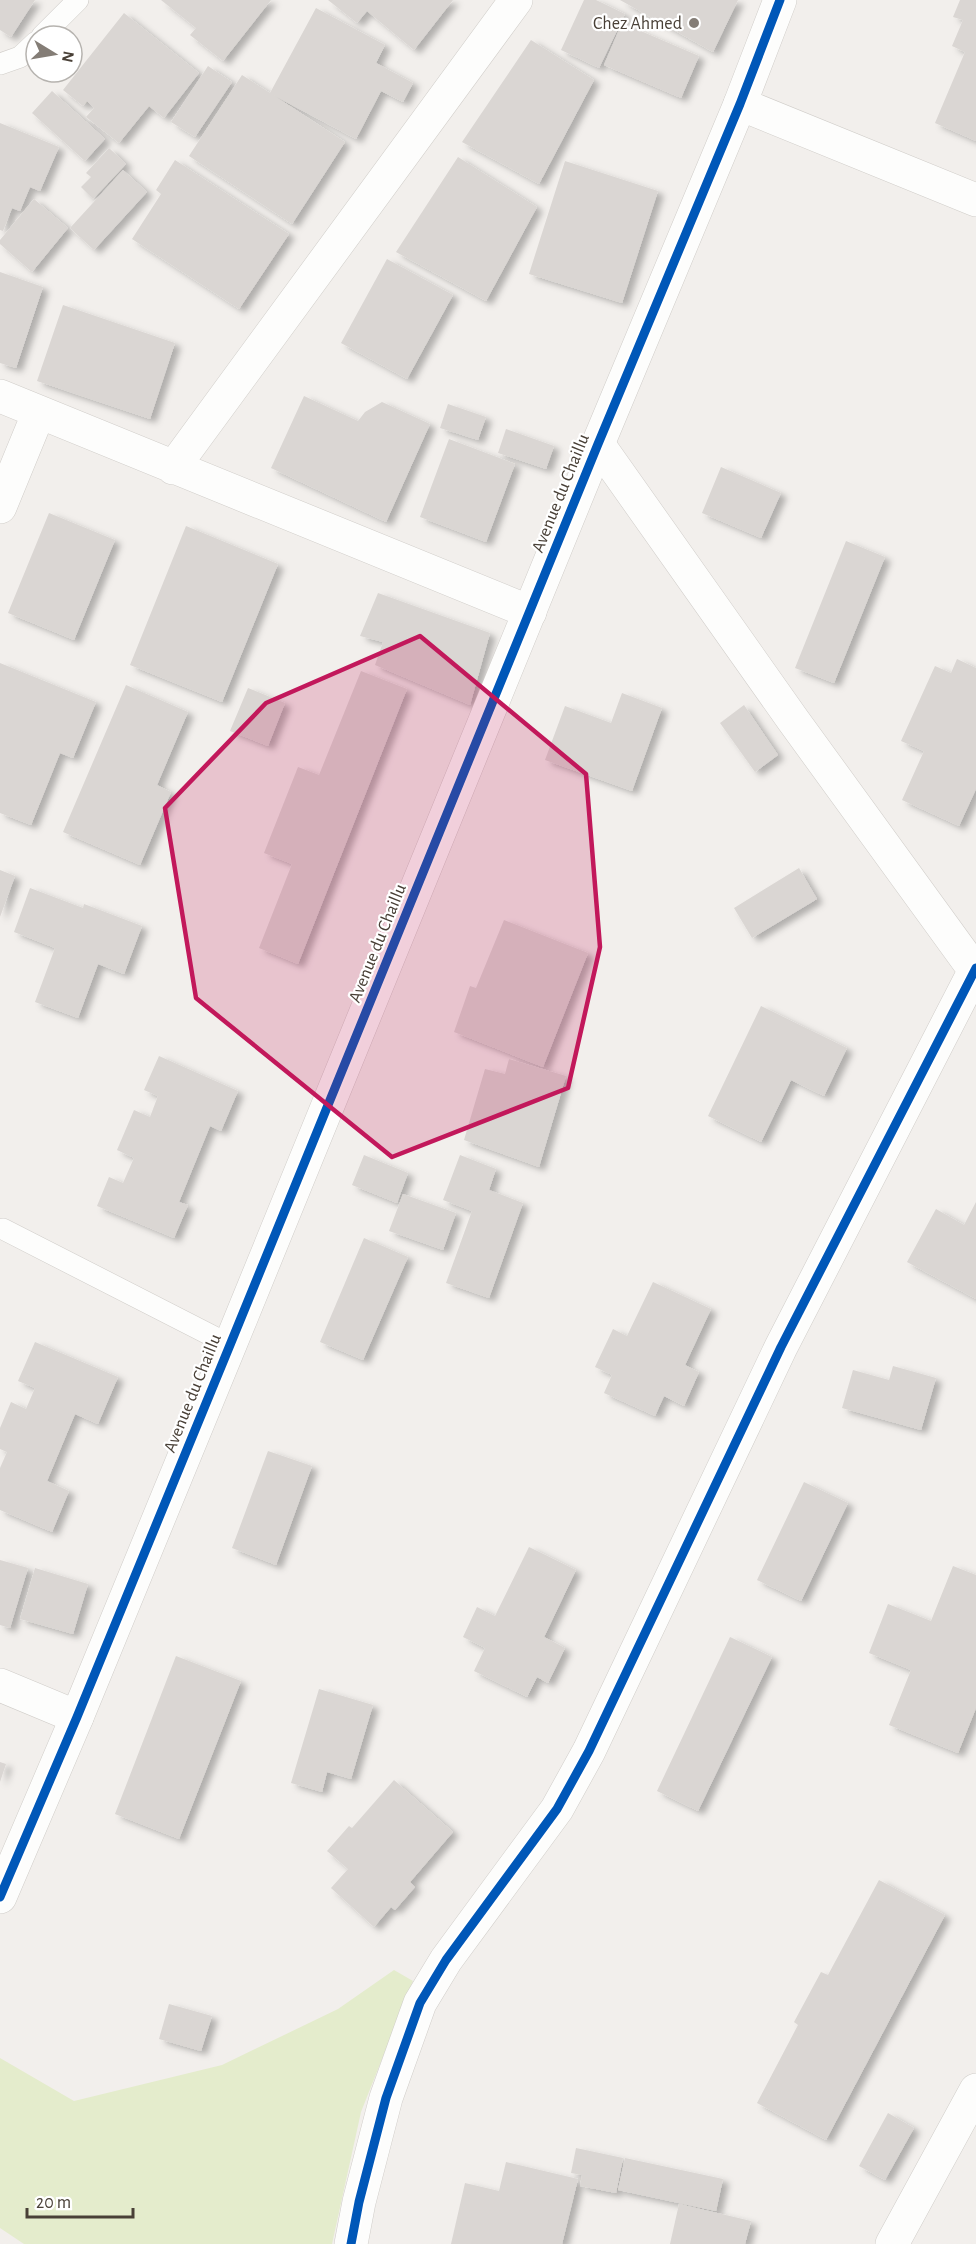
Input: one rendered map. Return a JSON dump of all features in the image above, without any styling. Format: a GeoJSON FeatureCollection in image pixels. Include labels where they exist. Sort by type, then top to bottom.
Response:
{"type":"FeatureCollection","features":[{"type":"Feature","properties":{"kind":"street"},"geometry":{"type":"LineString","coordinates":[[173,468],[516,0]]}},
{"type":"Feature","properties":{"kind":"street","name":"Avenue du Chaillu"},"geometry":{"type":"LineString","coordinates":[[0,1897],[77,1717],[230,1345],[598,444],[740,104],[780,0]]}},
{"type":"Feature","properties":{"kind":"street"},"geometry":{"type":"LineString","coordinates":[[740,104],[976,200]]}},
{"type":"Feature","properties":{"kind":"street"},"geometry":{"type":"LineString","coordinates":[[0,396],[530,612]]}},
{"type":"Feature","properties":{"kind":"street"},"geometry":{"type":"LineString","coordinates":[[0,507],[39,412]]}},
{"type":"Feature","properties":{"kind":"street"},"geometry":{"type":"LineString","coordinates":[[351,2244],[359,2202],[386,2098],[420,2003],[446,1960],[557,1809],[589,1751],[781,1347],[976,970],[793,720],[598,444]]}},
{"type":"Feature","properties":{"kind":"street"},"geometry":{"type":"LineString","coordinates":[[0,1685],[77,1717]]}},
{"type":"Feature","properties":{"kind":"street"},"geometry":{"type":"LineString","coordinates":[[892,2244],[976,2090]]}},
{"type":"Feature","properties":{"kind":"lane"},"geometry":{"type":"LineString","coordinates":[[54,24],[78,0]]}},
{"type":"Feature","properties":{"kind":"lane"},"geometry":{"type":"LineString","coordinates":[[0,64],[24,53]]}},
{"type":"Feature","properties":{"kind":"lane"},"geometry":{"type":"LineString","coordinates":[[3,1228],[230,1345]]}},
{"type":"Feature","properties":{"kind":"highlighted area"},"geometry":{"type":"Polygon","coordinates":[[[420,636],[586,774],[600,947],[568,1088],[392,1157],[196,998],[165,808],[266,703],[420,636]]]}},
{"type":"Feature","properties":{"kind":"green space"},"geometry":{"type":"Polygon","coordinates":[[[394,1970],[413,1981],[361,2112],[332,2244],[24,2244],[0,2228],[0,2058],[74,2101],[222,2065],[338,2009],[394,1970]]]}},
{"type":"Feature","properties":{"kind":"building"},"geometry":{"type":"Polygon","coordinates":[[[0,0],[35,0],[11,37],[0,30],[0,0]]]}},
{"type":"Feature","properties":{"kind":"building"},"geometry":{"type":"Polygon","coordinates":[[[161,0],[271,0],[223,61],[190,35],[196,28],[161,0]]]}},
{"type":"Feature","properties":{"kind":"building"},"geometry":{"type":"Polygon","coordinates":[[[328,0],[453,0],[414,50],[367,11],[357,23],[328,0]]]}},
{"type":"Feature","properties":{"kind":"building"},"geometry":{"type":"Polygon","coordinates":[[[584,0],[596,0],[625,14],[599,68],[561,50],[584,0]]]}},
{"type":"Feature","properties":{"kind":"building","name":"Chez Ahmed"},"geometry":{"type":"Polygon","coordinates":[[[620,0],[738,0],[713,52],[620,0]]]}},
{"type":"Feature","properties":{"kind":"building"},"geometry":{"type":"Polygon","coordinates":[[[960,0],[976,0],[976,141],[935,123],[965,52],[952,46],[963,20],[953,17],[960,0]]]}},
{"type":"Feature","properties":{"kind":"building"},"geometry":{"type":"Polygon","coordinates":[[[316,8],[385,45],[376,63],[413,83],[403,102],[381,91],[356,139],[273,95],[345,142],[292,224],[189,156],[242,75],[270,93],[316,8]]]}},
{"type":"Feature","properties":{"kind":"building"},"geometry":{"type":"Polygon","coordinates":[[[124,13],[199,73],[164,118],[149,106],[119,143],[86,117],[94,108],[87,101],[83,106],[63,90],[68,84],[84,84],[84,63],[124,13]]]}},
{"type":"Feature","properties":{"kind":"building"},"geometry":{"type":"Polygon","coordinates":[[[622,23],[699,56],[681,98],[604,65],[622,23]]]}},
{"type":"Feature","properties":{"kind":"building"},"geometry":{"type":"Polygon","coordinates":[[[531,40],[594,80],[539,184],[462,142],[531,40]]]}},
{"type":"Feature","properties":{"kind":"building"},"geometry":{"type":"Polygon","coordinates":[[[208,66],[232,82],[195,137],[171,122],[208,66]]]}},
{"type":"Feature","properties":{"kind":"building"},"geometry":{"type":"Polygon","coordinates":[[[52,91],[105,139],[85,161],[32,113],[52,91]]]}},
{"type":"Feature","properties":{"kind":"building"},"geometry":{"type":"Polygon","coordinates":[[[0,123],[59,147],[40,191],[30,187],[20,211],[12,208],[3,231],[0,230],[0,123]]]}},
{"type":"Feature","properties":{"kind":"building"},"geometry":{"type":"Polygon","coordinates":[[[109,148],[126,164],[93,199],[81,187],[91,177],[86,173],[109,148]]]}},
{"type":"Feature","properties":{"kind":"building"},"geometry":{"type":"Polygon","coordinates":[[[458,157],[537,207],[486,301],[396,252],[458,157]]]}},
{"type":"Feature","properties":{"kind":"building"},"geometry":{"type":"Polygon","coordinates":[[[175,160],[289,234],[239,309],[132,239],[161,194],[156,190],[175,160]]]}},
{"type":"Feature","properties":{"kind":"building"},"geometry":{"type":"Polygon","coordinates":[[[565,161],[658,191],[622,303],[529,274],[565,161]]]}},
{"type":"Feature","properties":{"kind":"building"},"geometry":{"type":"Polygon","coordinates":[[[123,170],[147,192],[94,250],[70,228],[123,170]]]}},
{"type":"Feature","properties":{"kind":"building"},"geometry":{"type":"Polygon","coordinates":[[[34,199],[68,228],[32,272],[0,244],[0,240],[34,199]]]}},
{"type":"Feature","properties":{"kind":"building"},"geometry":{"type":"Polygon","coordinates":[[[387,259],[453,295],[407,379],[341,343],[387,259]]]}},
{"type":"Feature","properties":{"kind":"building"},"geometry":{"type":"Polygon","coordinates":[[[0,272],[43,287],[16,368],[0,363],[0,272]]]}},
{"type":"Feature","properties":{"kind":"building"},"geometry":{"type":"Polygon","coordinates":[[[63,305],[175,343],[150,419],[37,381],[63,305]]]}},
{"type":"Feature","properties":{"kind":"building"},"geometry":{"type":"Polygon","coordinates":[[[304,396],[358,421],[365,412],[382,402],[430,424],[386,522],[271,468],[304,396]]]}},
{"type":"Feature","properties":{"kind":"building"},"geometry":{"type":"Polygon","coordinates":[[[448,404],[486,417],[478,440],[440,428],[448,404]]]}},
{"type":"Feature","properties":{"kind":"building"},"geometry":{"type":"Polygon","coordinates":[[[506,429],[554,446],[546,469],[498,453],[506,429]]]}},
{"type":"Feature","properties":{"kind":"building"},"geometry":{"type":"Polygon","coordinates":[[[449,439],[515,464],[486,542],[420,517],[449,439]]]}},
{"type":"Feature","properties":{"kind":"building"},"geometry":{"type":"Polygon","coordinates":[[[721,467],[781,493],[761,538],[702,513],[721,467]]]}},
{"type":"Feature","properties":{"kind":"building"},"geometry":{"type":"Polygon","coordinates":[[[49,513],[115,540],[74,640],[8,613],[49,513]]]}},
{"type":"Feature","properties":{"kind":"building"},"geometry":{"type":"Polygon","coordinates":[[[186,526],[278,564],[222,702],[130,665],[186,526]]]}},
{"type":"Feature","properties":{"kind":"building"},"geometry":{"type":"Polygon","coordinates":[[[846,541],[885,557],[834,683],[795,668],[846,541]]]}},
{"type":"Feature","properties":{"kind":"building"},"geometry":{"type":"Polygon","coordinates":[[[378,593],[490,633],[470,705],[375,665],[383,642],[360,636],[378,593]]]}},
{"type":"Feature","properties":{"kind":"building"},"geometry":{"type":"Polygon","coordinates":[[[957,659],[976,668],[976,789],[959,826],[902,800],[924,751],[901,741],[935,666],[951,673],[957,659]]]}},
{"type":"Feature","properties":{"kind":"building"},"geometry":{"type":"Polygon","coordinates":[[[0,663],[96,702],[73,758],[60,753],[31,825],[0,813],[0,663]]]}},
{"type":"Feature","properties":{"kind":"building"},"geometry":{"type":"Polygon","coordinates":[[[361,671],[407,689],[298,964],[259,948],[292,864],[264,853],[298,767],[319,775],[361,671]]]}},
{"type":"Feature","properties":{"kind":"building"},"geometry":{"type":"Polygon","coordinates":[[[126,685],[188,712],[157,785],[171,792],[140,865],[63,832],[126,685]]]}},
{"type":"Feature","properties":{"kind":"building"},"geometry":{"type":"Polygon","coordinates":[[[248,688],[285,703],[268,746],[230,731],[248,688]]]}},
{"type":"Feature","properties":{"kind":"building"},"geometry":{"type":"Polygon","coordinates":[[[622,693],[662,708],[632,791],[545,760],[565,706],[611,723],[622,693]]]}},
{"type":"Feature","properties":{"kind":"building"},"geometry":{"type":"Polygon","coordinates":[[[744,705],[778,755],[755,772],[720,723],[744,705]]]}},
{"type":"Feature","properties":{"kind":"building"},"geometry":{"type":"Polygon","coordinates":[[[799,868],[817,899],[752,938],[734,908],[799,868]]]}},
{"type":"Feature","properties":{"kind":"building"},"geometry":{"type":"Polygon","coordinates":[[[0,870],[15,876],[0,917],[0,870]]]}},
{"type":"Feature","properties":{"kind":"building"},"geometry":{"type":"Polygon","coordinates":[[[30,888],[83,908],[84,904],[142,926],[124,974],[98,964],[78,1018],[35,1002],[55,948],[14,932],[30,888]]]}},
{"type":"Feature","properties":{"kind":"building"},"geometry":{"type":"Polygon","coordinates":[[[504,920],[588,953],[543,1067],[454,1032],[470,986],[476,988],[504,920]]]}},
{"type":"Feature","properties":{"kind":"building"},"geometry":{"type":"Polygon","coordinates":[[[761,1006],[847,1048],[824,1096],[791,1080],[761,1142],[708,1116],[761,1006]]]}},
{"type":"Feature","properties":{"kind":"building"},"geometry":{"type":"Polygon","coordinates":[[[159,1056],[238,1091],[221,1131],[210,1126],[179,1202],[188,1205],[174,1238],[97,1206],[109,1177],[123,1183],[134,1158],[117,1150],[134,1110],[150,1117],[158,1096],[144,1090],[159,1056]]]}},
{"type":"Feature","properties":{"kind":"building"},"geometry":{"type":"Polygon","coordinates":[[[509,1059],[566,1076],[539,1167],[464,1140],[485,1069],[505,1074],[509,1059]]]}},
{"type":"Feature","properties":{"kind":"building"},"geometry":{"type":"Polygon","coordinates":[[[364,1155],[408,1173],[397,1203],[352,1185],[364,1155]]]}},
{"type":"Feature","properties":{"kind":"building"},"geometry":{"type":"Polygon","coordinates":[[[460,1155],[496,1169],[489,1190],[523,1203],[489,1298],[446,1283],[472,1211],[443,1200],[460,1155]]]}},
{"type":"Feature","properties":{"kind":"building"},"geometry":{"type":"Polygon","coordinates":[[[403,1194],[456,1213],[443,1250],[389,1231],[403,1194]]]}},
{"type":"Feature","properties":{"kind":"building"},"geometry":{"type":"Polygon","coordinates":[[[976,1202],[976,1299],[907,1262],[936,1209],[964,1225],[976,1202]]]}},
{"type":"Feature","properties":{"kind":"building"},"geometry":{"type":"Polygon","coordinates":[[[364,1238],[408,1257],[363,1360],[320,1342],[364,1238]]]}},
{"type":"Feature","properties":{"kind":"building"},"geometry":{"type":"Polygon","coordinates":[[[653,1282],[711,1309],[685,1365],[699,1372],[684,1406],[664,1396],[655,1416],[604,1393],[612,1375],[595,1367],[613,1329],[627,1336],[653,1282]]]}},
{"type":"Feature","properties":{"kind":"building"},"geometry":{"type":"Polygon","coordinates":[[[35,1342],[118,1377],[98,1424],[75,1414],[47,1481],[69,1491],[52,1532],[0,1510],[0,1468],[7,1452],[0,1449],[0,1428],[11,1402],[26,1409],[35,1388],[18,1381],[35,1342]]]}},
{"type":"Feature","properties":{"kind":"building"},"geometry":{"type":"Polygon","coordinates":[[[893,1366],[936,1378],[921,1430],[842,1408],[853,1370],[889,1380],[893,1366]]]}},
{"type":"Feature","properties":{"kind":"building"},"geometry":{"type":"Polygon","coordinates":[[[268,1451],[312,1466],[276,1565],[232,1548],[268,1451]]]}},
{"type":"Feature","properties":{"kind":"building"},"geometry":{"type":"Polygon","coordinates":[[[804,1482],[848,1503],[801,1601],[757,1580],[804,1482]]]}},
{"type":"Feature","properties":{"kind":"building"},"geometry":{"type":"Polygon","coordinates":[[[529,1547],[576,1570],[544,1637],[565,1648],[548,1683],[537,1677],[527,1697],[474,1671],[485,1648],[463,1637],[477,1607],[495,1616],[529,1547]]]}},
{"type":"Feature","properties":{"kind":"building"},"geometry":{"type":"Polygon","coordinates":[[[0,1560],[28,1568],[10,1628],[0,1625],[0,1560]]]}},
{"type":"Feature","properties":{"kind":"building"},"geometry":{"type":"Polygon","coordinates":[[[953,1566],[976,1575],[976,1708],[958,1753],[889,1725],[911,1670],[869,1653],[888,1604],[931,1621],[953,1566]]]}},
{"type":"Feature","properties":{"kind":"building"},"geometry":{"type":"Polygon","coordinates":[[[35,1568],[88,1584],[73,1634],[20,1619],[35,1568]]]}},
{"type":"Feature","properties":{"kind":"building"},"geometry":{"type":"Polygon","coordinates":[[[730,1637],[772,1657],[698,1811],[657,1791],[730,1637]]]}},
{"type":"Feature","properties":{"kind":"building"},"geometry":{"type":"Polygon","coordinates":[[[176,1656],[241,1681],[179,1839],[115,1814],[176,1656]]]}},
{"type":"Feature","properties":{"kind":"building"},"geometry":{"type":"Polygon","coordinates":[[[319,1689],[373,1705],[351,1779],[327,1772],[322,1792],[291,1783],[319,1689]]]}},
{"type":"Feature","properties":{"kind":"building"},"geometry":{"type":"Polygon","coordinates":[[[0,1762],[6,1764],[0,1782],[0,1762]]]}},
{"type":"Feature","properties":{"kind":"building"},"geometry":{"type":"Polygon","coordinates":[[[394,1780],[453,1832],[410,1882],[415,1887],[395,1910],[391,1907],[374,1927],[331,1888],[348,1869],[327,1851],[349,1826],[352,1828],[394,1780]]]}},
{"type":"Feature","properties":{"kind":"building"},"geometry":{"type":"Polygon","coordinates":[[[879,1880],[945,1915],[826,2140],[757,2103],[798,2025],[794,2022],[821,1972],[828,1975],[879,1880]]]}},
{"type":"Feature","properties":{"kind":"building"},"geometry":{"type":"Polygon","coordinates":[[[169,2004],[212,2016],[201,2051],[159,2039],[169,2004]]]}},
{"type":"Feature","properties":{"kind":"building"},"geometry":{"type":"Polygon","coordinates":[[[888,2113],[914,2128],[885,2180],[859,2166],[888,2113]]]}},
{"type":"Feature","properties":{"kind":"building"},"geometry":{"type":"Polygon","coordinates":[[[576,2148],[623,2158],[616,2193],[580,2186],[582,2175],[571,2173],[576,2148]]]}},
{"type":"Feature","properties":{"kind":"building"},"geometry":{"type":"Polygon","coordinates":[[[625,2158],[723,2179],[716,2211],[618,2190],[625,2158]]]}},
{"type":"Feature","properties":{"kind":"building"},"geometry":{"type":"Polygon","coordinates":[[[506,2162],[578,2179],[562,2244],[451,2244],[465,2183],[499,2191],[506,2162]]]}},
{"type":"Feature","properties":{"kind":"building"},"geometry":{"type":"Polygon","coordinates":[[[679,2204],[751,2221],[745,2244],[670,2244],[679,2204]]]}},
{"type":"Feature","properties":{"kind":"cycle path"},"geometry":{"type":"LineString","coordinates":[[0,1897],[77,1717],[230,1345],[598,444],[740,104],[780,0]]}},
{"type":"Feature","properties":{"kind":"cycle path"},"geometry":{"type":"LineString","coordinates":[[351,2244],[359,2202],[386,2098],[420,2003],[446,1960],[557,1809],[589,1751],[781,1347],[976,968]]}},
{"type":"Feature","properties":{"kind":"place","name":"Chez Ahmed"},"geometry":{"type":"Point","coordinates":[694,23]}}]}
